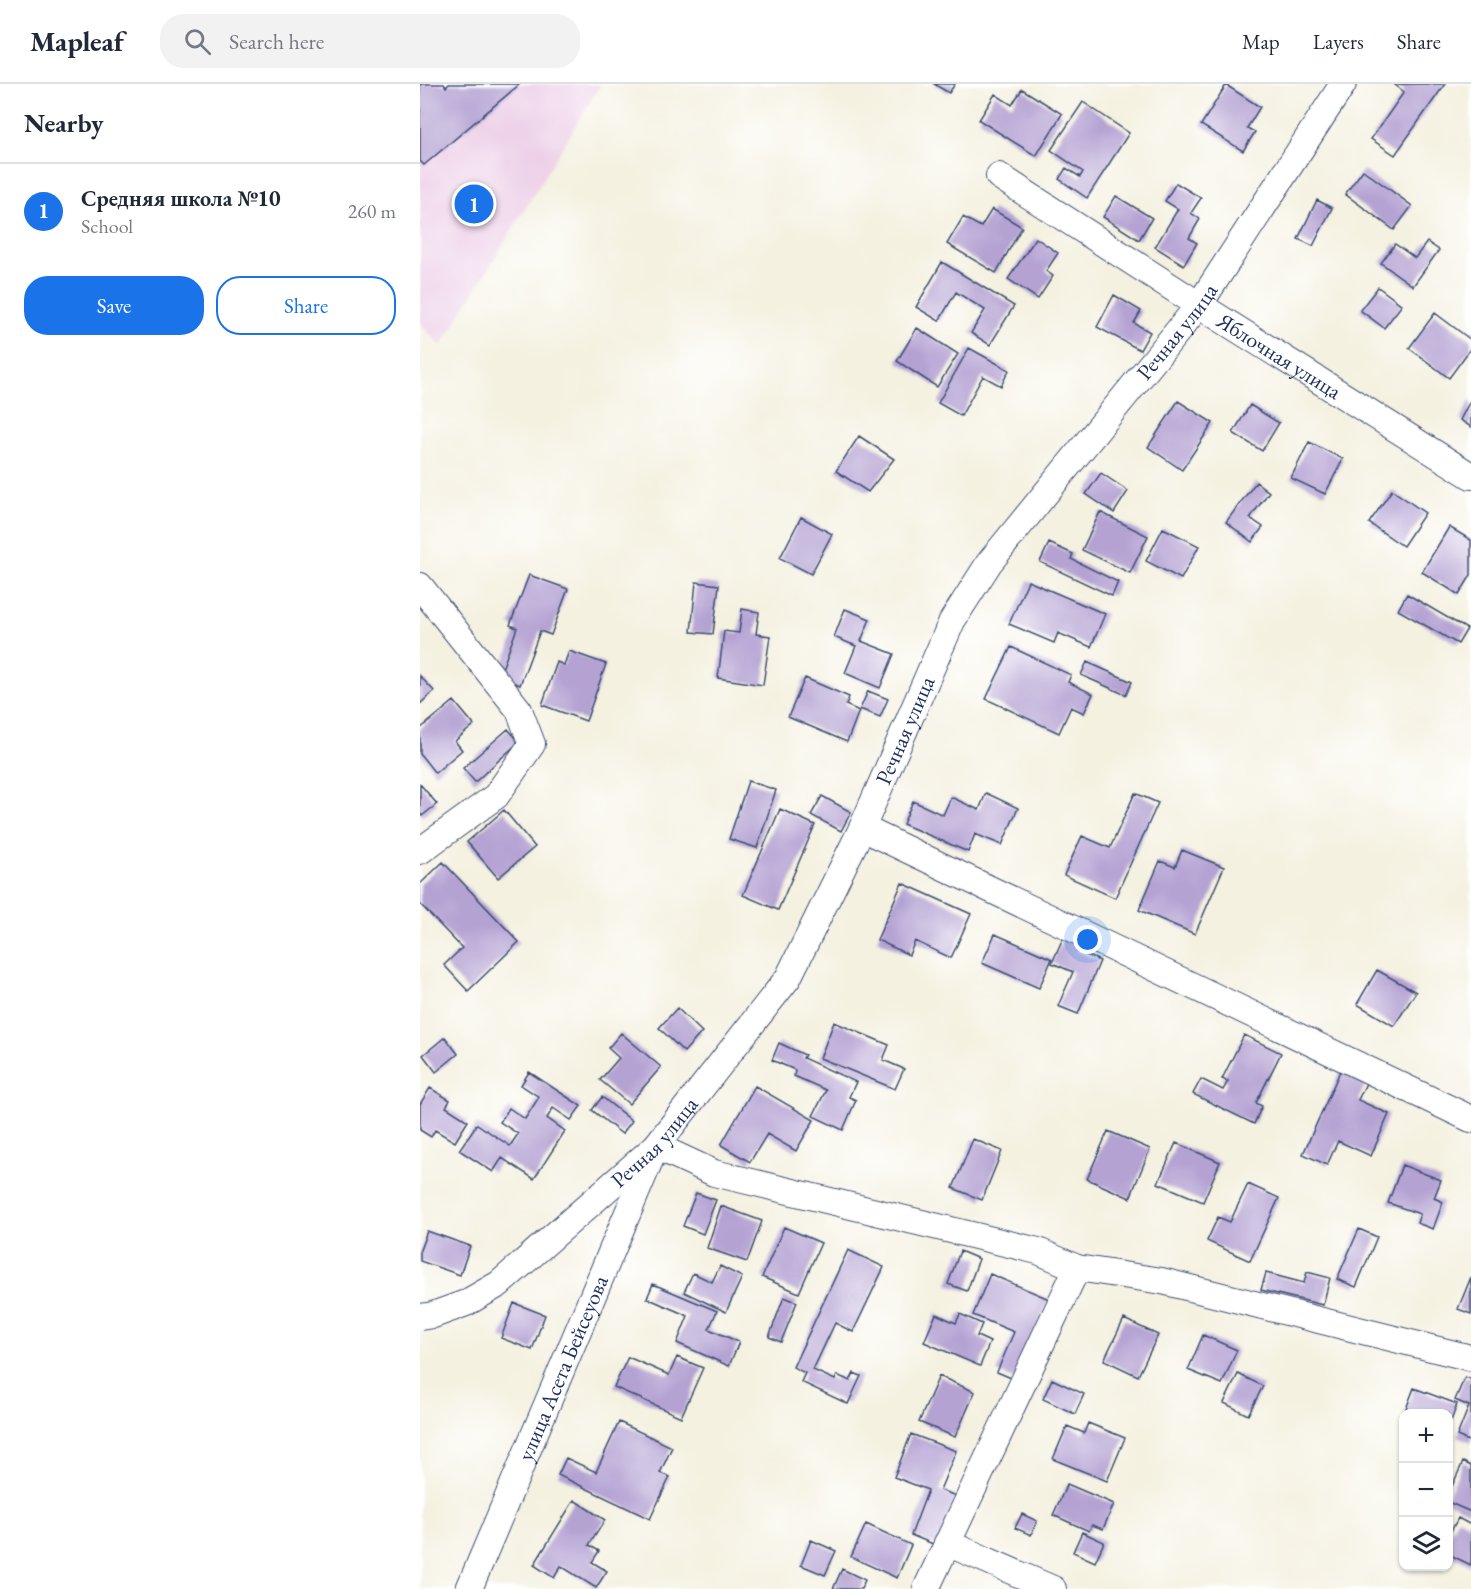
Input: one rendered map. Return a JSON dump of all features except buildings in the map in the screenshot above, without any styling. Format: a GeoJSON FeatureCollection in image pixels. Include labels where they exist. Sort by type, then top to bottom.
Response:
{"type":"FeatureCollection","features":[{"type":"Feature","properties":{"kind":"street","name":"Речная улица"},"geometry":{"type":"LineString","coordinates":[[420,1317],[433,1315],[466,1303],[499,1284],[656,1146],[788,978],[862,828],[952,621],[989,563],[1198,305],[1343,84]]}},
{"type":"Feature","properties":{"kind":"street","name":"Яблочная улица"},"geometry":{"type":"LineString","coordinates":[[999,176],[1198,305],[1471,476]]}},
{"type":"Feature","properties":{"kind":"street"},"geometry":{"type":"LineString","coordinates":[[420,585],[519,710],[532,744],[496,796],[420,851]]}},
{"type":"Feature","properties":{"kind":"street"},"geometry":{"type":"LineString","coordinates":[[862,828],[1471,1119]]}},
{"type":"Feature","properties":{"kind":"street"},"geometry":{"type":"LineString","coordinates":[[656,1146],[714,1173],[1038,1251],[1077,1268],[1162,1281],[1471,1358]]}},
{"type":"Feature","properties":{"kind":"street","name":"улица Асета Бейсеуова"},"geometry":{"type":"LineString","coordinates":[[469,1589],[656,1146]]}},
{"type":"Feature","properties":{"kind":"street"},"geometry":{"type":"LineString","coordinates":[[926,1589],[1077,1268]]}},
{"type":"Feature","properties":{"kind":"street"},"geometry":{"type":"LineString","coordinates":[[948,1543],[1053,1589]]}},
{"type":"Feature","properties":{"kind":"shaded area"},"geometry":{"type":"Polygon","coordinates":[[[420,84],[601,84],[441,346],[420,323],[420,84]]]}},
{"type":"Feature","properties":{"kind":"place","name":"Средняя школа №10"},"geometry":{"type":"Point","coordinates":[474,204]}}]}
